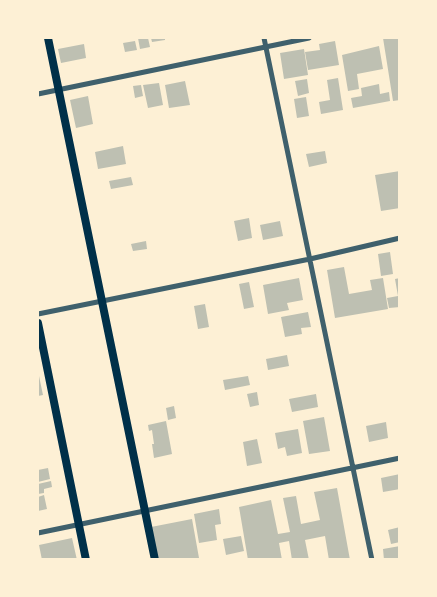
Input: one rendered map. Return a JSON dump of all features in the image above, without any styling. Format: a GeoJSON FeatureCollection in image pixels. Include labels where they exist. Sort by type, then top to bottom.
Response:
{"type":"FeatureCollection","features":[{"type":"Feature","properties":{"kind":"main road"},"geometry":{"type":"LineString","coordinates":[[48,38],[155,560]]}},
{"type":"Feature","properties":{"kind":"main road"},"geometry":{"type":"LineString","coordinates":[[38,323],[86,560]]}},
{"type":"Feature","properties":{"kind":"street"},"geometry":{"type":"LineString","coordinates":[[264,38],[372,560]]}},
{"type":"Feature","properties":{"kind":"street"},"geometry":{"type":"LineString","coordinates":[[38,94],[309,38]]}},
{"type":"Feature","properties":{"kind":"street"},"geometry":{"type":"LineString","coordinates":[[38,314],[310,259],[400,238]]}},
{"type":"Feature","properties":{"kind":"street"},"geometry":{"type":"LineString","coordinates":[[38,533],[400,458]]}},
{"type":"Feature","properties":{"kind":"building"},"geometry":{"type":"Polygon","coordinates":[[[138,38],[148,38],[150,47],[140,49],[138,38]]]}},
{"type":"Feature","properties":{"kind":"building"},"geometry":{"type":"Polygon","coordinates":[[[151,38],[165,38],[165,40],[152,42],[151,38]]]}},
{"type":"Feature","properties":{"kind":"building"},"geometry":{"type":"Polygon","coordinates":[[[383,38],[400,38],[400,100],[393,101],[383,38]]]}},
{"type":"Feature","properties":{"kind":"building"},"geometry":{"type":"Polygon","coordinates":[[[135,41],[137,50],[125,52],[123,43],[135,41]]]}},
{"type":"Feature","properties":{"kind":"building"},"geometry":{"type":"Polygon","coordinates":[[[335,41],[339,65],[308,70],[305,52],[320,50],[319,44],[335,41]]]}},
{"type":"Feature","properties":{"kind":"building"},"geometry":{"type":"Polygon","coordinates":[[[84,44],[86,58],[61,63],[58,49],[84,44]]]}},
{"type":"Feature","properties":{"kind":"building"},"geometry":{"type":"Polygon","coordinates":[[[379,46],[383,69],[357,74],[359,89],[348,91],[342,55],[379,46]]]}},
{"type":"Feature","properties":{"kind":"building"},"geometry":{"type":"Polygon","coordinates":[[[304,49],[308,75],[284,79],[280,53],[304,49]]]}},
{"type":"Feature","properties":{"kind":"building"},"geometry":{"type":"Polygon","coordinates":[[[338,78],[343,110],[321,114],[319,102],[330,100],[327,80],[338,78]]]}},
{"type":"Feature","properties":{"kind":"building"},"geometry":{"type":"Polygon","coordinates":[[[307,79],[309,93],[298,96],[295,81],[307,79]]]}},
{"type":"Feature","properties":{"kind":"building"},"geometry":{"type":"Polygon","coordinates":[[[185,81],[190,105],[169,108],[165,85],[185,81]]]}},
{"type":"Feature","properties":{"kind":"building"},"geometry":{"type":"Polygon","coordinates":[[[159,83],[163,105],[148,108],[143,85],[159,83]]]}},
{"type":"Feature","properties":{"kind":"building"},"geometry":{"type":"Polygon","coordinates":[[[379,84],[380,94],[389,92],[390,101],[353,108],[351,98],[362,96],[361,88],[379,84]]]}},
{"type":"Feature","properties":{"kind":"building"},"geometry":{"type":"Polygon","coordinates":[[[141,85],[143,96],[135,98],[133,86],[141,85]]]}},
{"type":"Feature","properties":{"kind":"building"},"geometry":{"type":"Polygon","coordinates":[[[88,96],[93,124],[76,128],[70,100],[88,96]]]}},
{"type":"Feature","properties":{"kind":"building"},"geometry":{"type":"Polygon","coordinates":[[[306,97],[309,116],[297,118],[294,99],[306,97]]]}},
{"type":"Feature","properties":{"kind":"building"},"geometry":{"type":"Polygon","coordinates":[[[123,146],[126,164],[98,169],[95,152],[123,146]]]}},
{"type":"Feature","properties":{"kind":"building"},"geometry":{"type":"Polygon","coordinates":[[[325,151],[327,163],[309,167],[306,154],[325,151]]]}},
{"type":"Feature","properties":{"kind":"building"},"geometry":{"type":"Polygon","coordinates":[[[400,171],[400,208],[381,211],[375,175],[400,171]]]}},
{"type":"Feature","properties":{"kind":"building"},"geometry":{"type":"Polygon","coordinates":[[[131,177],[133,185],[111,189],[109,181],[131,177]]]}},
{"type":"Feature","properties":{"kind":"building"},"geometry":{"type":"Polygon","coordinates":[[[249,218],[252,238],[238,241],[234,221],[249,218]]]}},
{"type":"Feature","properties":{"kind":"building"},"geometry":{"type":"Polygon","coordinates":[[[280,221],[283,236],[263,240],[260,225],[280,221]]]}},
{"type":"Feature","properties":{"kind":"building"},"geometry":{"type":"Polygon","coordinates":[[[146,241],[147,249],[133,251],[131,244],[146,241]]]}},
{"type":"Feature","properties":{"kind":"building"},"geometry":{"type":"Polygon","coordinates":[[[390,252],[393,274],[381,276],[378,254],[390,252]]]}},
{"type":"Feature","properties":{"kind":"building"},"geometry":{"type":"Polygon","coordinates":[[[344,267],[349,294],[372,290],[370,280],[383,278],[388,309],[335,318],[327,270],[344,267]]]}},
{"type":"Feature","properties":{"kind":"building"},"geometry":{"type":"Polygon","coordinates":[[[299,278],[303,300],[287,303],[289,310],[268,314],[263,285],[299,278]]]}},
{"type":"Feature","properties":{"kind":"building"},"geometry":{"type":"Polygon","coordinates":[[[400,278],[400,307],[389,308],[387,298],[398,296],[395,279],[400,278]]]}},
{"type":"Feature","properties":{"kind":"building"},"geometry":{"type":"Polygon","coordinates":[[[249,282],[254,307],[244,309],[239,284],[249,282]]]}},
{"type":"Feature","properties":{"kind":"building"},"geometry":{"type":"Polygon","coordinates":[[[205,304],[209,327],[198,329],[194,306],[205,304]]]}},
{"type":"Feature","properties":{"kind":"building"},"geometry":{"type":"Polygon","coordinates":[[[308,312],[311,327],[301,328],[302,334],[285,337],[281,317],[308,312]]]}},
{"type":"Feature","properties":{"kind":"building"},"geometry":{"type":"Polygon","coordinates":[[[287,355],[289,366],[268,370],[266,359],[287,355]]]}},
{"type":"Feature","properties":{"kind":"building"},"geometry":{"type":"Polygon","coordinates":[[[38,376],[43,395],[38,396],[38,376]]]}},
{"type":"Feature","properties":{"kind":"building"},"geometry":{"type":"Polygon","coordinates":[[[248,376],[250,385],[225,390],[223,380],[248,376]]]}},
{"type":"Feature","properties":{"kind":"building"},"geometry":{"type":"Polygon","coordinates":[[[257,392],[259,405],[250,407],[247,394],[257,392]]]}},
{"type":"Feature","properties":{"kind":"building"},"geometry":{"type":"Polygon","coordinates":[[[316,394],[318,407],[292,412],[289,399],[316,394]]]}},
{"type":"Feature","properties":{"kind":"building"},"geometry":{"type":"Polygon","coordinates":[[[174,406],[176,418],[168,420],[166,408],[174,406]]]}},
{"type":"Feature","properties":{"kind":"building"},"geometry":{"type":"Polygon","coordinates":[[[324,417],[330,451],[309,454],[303,421],[324,417]]]}},
{"type":"Feature","properties":{"kind":"building"},"geometry":{"type":"Polygon","coordinates":[[[166,421],[172,454],[154,458],[152,430],[149,431],[148,425],[166,421]]]}},
{"type":"Feature","properties":{"kind":"building"},"geometry":{"type":"Polygon","coordinates":[[[386,422],[388,438],[369,442],[366,426],[386,422]]]}},
{"type":"Feature","properties":{"kind":"building"},"geometry":{"type":"Polygon","coordinates":[[[298,429],[302,453],[287,456],[285,447],[278,449],[275,433],[298,429]]]}},
{"type":"Feature","properties":{"kind":"building"},"geometry":{"type":"Polygon","coordinates":[[[257,439],[262,463],[247,466],[243,442],[257,439]]]}},
{"type":"Feature","properties":{"kind":"building"},"geometry":{"type":"Polygon","coordinates":[[[48,468],[50,479],[38,482],[38,470],[48,468]]]}},
{"type":"Feature","properties":{"kind":"building"},"geometry":{"type":"Polygon","coordinates":[[[400,474],[400,489],[383,492],[381,478],[400,474]]]}},
{"type":"Feature","properties":{"kind":"building"},"geometry":{"type":"Polygon","coordinates":[[[51,481],[52,487],[44,489],[44,493],[38,494],[38,484],[51,481]]]}},
{"type":"Feature","properties":{"kind":"building"},"geometry":{"type":"Polygon","coordinates":[[[337,488],[350,560],[329,560],[325,536],[305,540],[309,560],[292,560],[289,541],[279,543],[282,560],[248,560],[239,507],[271,500],[278,534],[290,532],[283,498],[296,496],[301,524],[320,520],[314,492],[337,488]]]}},
{"type":"Feature","properties":{"kind":"building"},"geometry":{"type":"Polygon","coordinates":[[[44,495],[47,509],[38,511],[38,497],[44,495]]]}},
{"type":"Feature","properties":{"kind":"building"},"geometry":{"type":"Polygon","coordinates":[[[219,509],[221,524],[215,525],[217,540],[199,543],[194,514],[219,509]]]}},
{"type":"Feature","properties":{"kind":"building"},"geometry":{"type":"Polygon","coordinates":[[[192,519],[199,558],[157,560],[151,527],[192,519]]]}},
{"type":"Feature","properties":{"kind":"building"},"geometry":{"type":"Polygon","coordinates":[[[400,527],[400,542],[391,544],[388,530],[400,527]]]}},
{"type":"Feature","properties":{"kind":"building"},"geometry":{"type":"Polygon","coordinates":[[[241,536],[244,551],[226,555],[223,539],[241,536]]]}},
{"type":"Feature","properties":{"kind":"building"},"geometry":{"type":"Polygon","coordinates":[[[72,538],[77,560],[42,560],[39,545],[72,538]]]}},
{"type":"Feature","properties":{"kind":"building"},"geometry":{"type":"Polygon","coordinates":[[[400,546],[400,560],[384,560],[383,549],[400,546]]]}}]}
